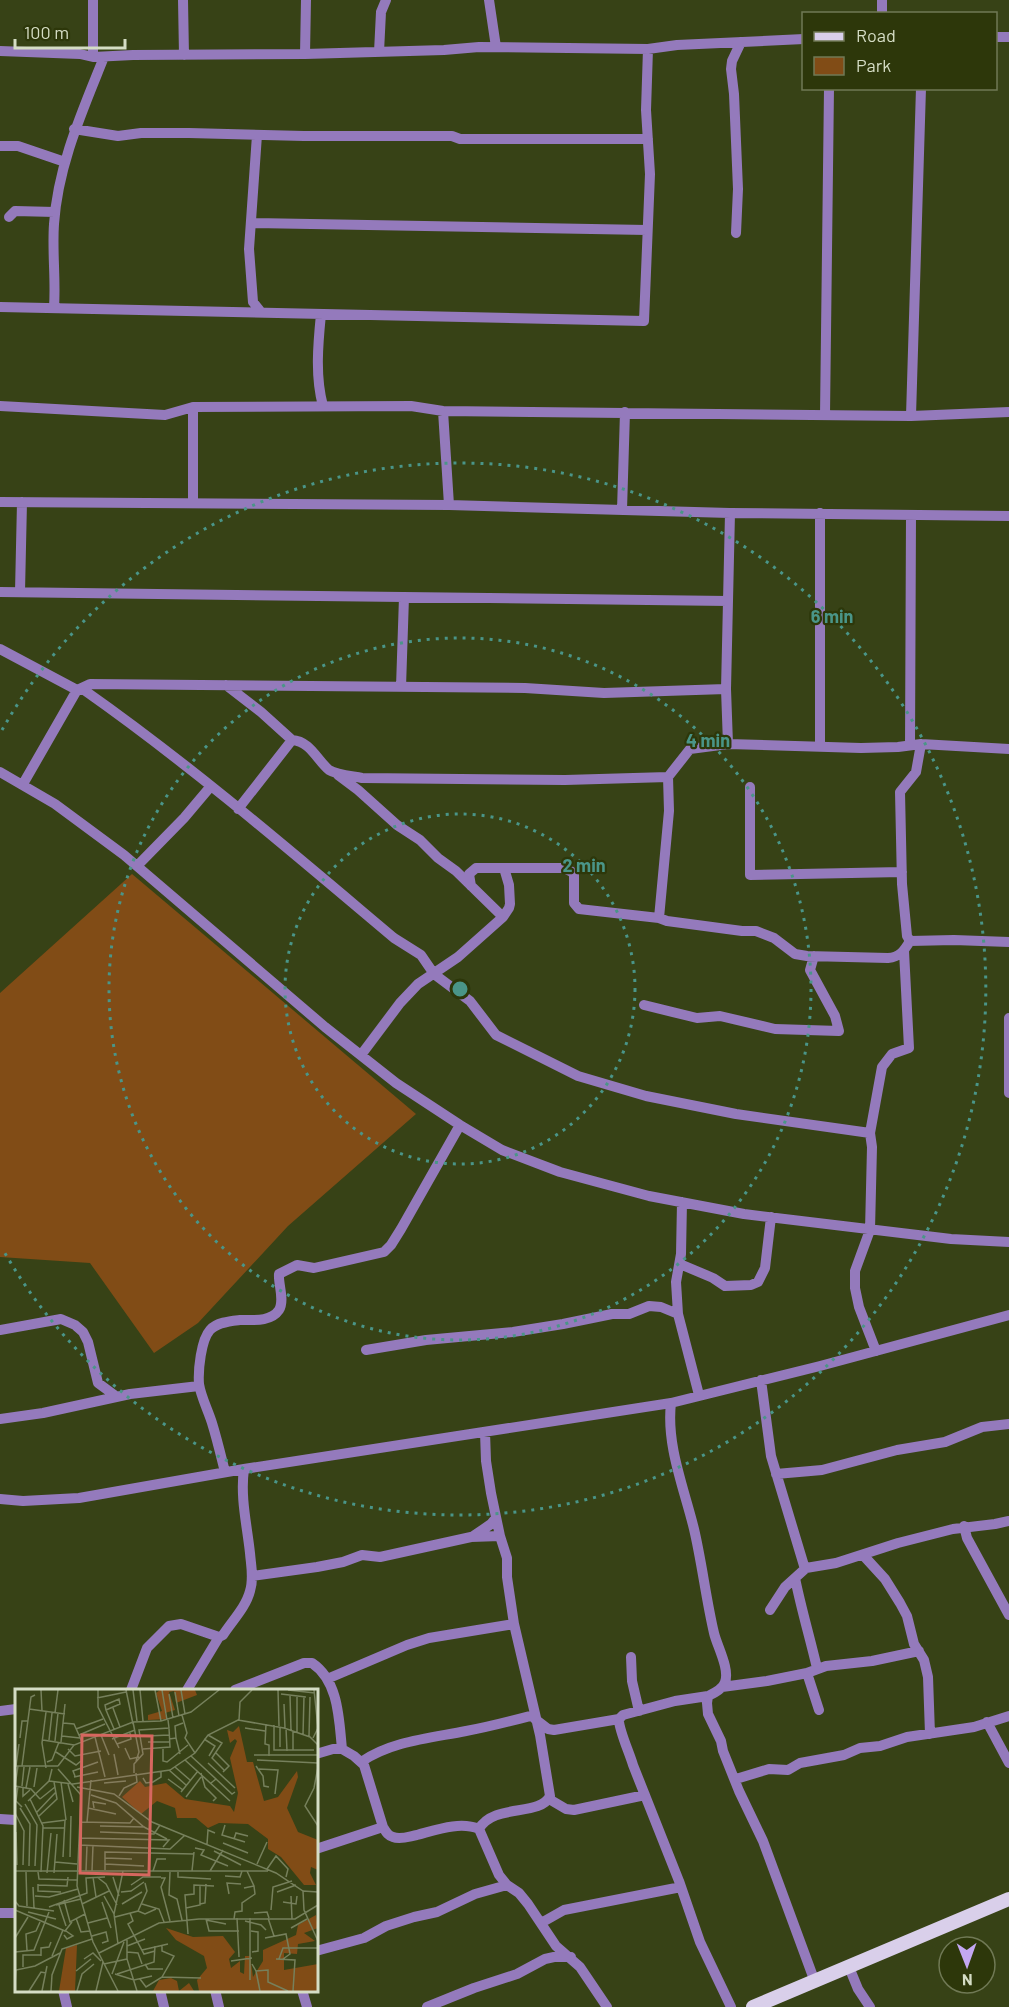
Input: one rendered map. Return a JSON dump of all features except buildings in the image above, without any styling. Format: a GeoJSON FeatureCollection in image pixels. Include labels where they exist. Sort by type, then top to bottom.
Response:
{"type":"FeatureCollection","features":[{"type":"Feature","properties":{"kind":"main road"},"geometry":{"type":"LineString","coordinates":[[753,2007],[1009,1899]]}},
{"type":"Feature","properties":{"kind":"street"},"geometry":{"type":"LineString","coordinates":[[54,307],[55,213],[74,129],[99,57],[93,0]]}},
{"type":"Feature","properties":{"kind":"street"},"geometry":{"type":"LineString","coordinates":[[183,0],[184,55]]}},
{"type":"Feature","properties":{"kind":"street"},"geometry":{"type":"LineString","coordinates":[[304,54],[306,0]]}},
{"type":"Feature","properties":{"kind":"street"},"geometry":{"type":"LineString","coordinates":[[379,52],[381,12],[386,0]]}},
{"type":"Feature","properties":{"kind":"street"},"geometry":{"type":"LineString","coordinates":[[489,0],[496,47]]}},
{"type":"Feature","properties":{"kind":"street"},"geometry":{"type":"LineString","coordinates":[[0,51],[80,54],[99,57],[304,54],[496,47],[648,49],[677,45],[802,39]]}},
{"type":"Feature","properties":{"kind":"street"},"geometry":{"type":"LineString","coordinates":[[736,233],[738,189],[731,69],[732,61],[741,42]]}},
{"type":"Feature","properties":{"kind":"street"},"geometry":{"type":"LineString","coordinates":[[0,307],[644,321],[650,174],[646,110],[648,49]]}},
{"type":"Feature","properties":{"kind":"street"},"geometry":{"type":"LineString","coordinates":[[825,415],[829,90]]}},
{"type":"Feature","properties":{"kind":"street"},"geometry":{"type":"LineString","coordinates":[[912,416],[921,90]]}},
{"type":"Feature","properties":{"kind":"street"},"geometry":{"type":"LineString","coordinates":[[74,129],[118,136],[157,133],[452,136],[460,139],[648,139]]}},
{"type":"Feature","properties":{"kind":"street"},"geometry":{"type":"LineString","coordinates":[[257,135],[249,249],[253,302],[261,312]]}},
{"type":"Feature","properties":{"kind":"street"},"geometry":{"type":"LineString","coordinates":[[0,146],[18,146],[65,162]]}},
{"type":"Feature","properties":{"kind":"street"},"geometry":{"type":"LineString","coordinates":[[9,217],[15,211],[55,213]]}},
{"type":"Feature","properties":{"kind":"street"},"geometry":{"type":"LineString","coordinates":[[251,223],[647,230]]}},
{"type":"Feature","properties":{"kind":"street"},"geometry":{"type":"LineString","coordinates":[[321,314],[319,390],[323,406]]}},
{"type":"Feature","properties":{"kind":"street"},"geometry":{"type":"LineString","coordinates":[[0,406],[165,415],[193,407],[323,406],[411,406],[443,411],[912,416],[1009,412]]}},
{"type":"Feature","properties":{"kind":"street"},"geometry":{"type":"LineString","coordinates":[[193,407],[193,502]]}},
{"type":"Feature","properties":{"kind":"street"},"geometry":{"type":"LineString","coordinates":[[443,411],[449,505]]}},
{"type":"Feature","properties":{"kind":"street"},"geometry":{"type":"LineString","coordinates":[[622,510],[625,412]]}},
{"type":"Feature","properties":{"kind":"street"},"geometry":{"type":"LineString","coordinates":[[0,502],[449,505],[730,513],[1009,516]]}},
{"type":"Feature","properties":{"kind":"street"},"geometry":{"type":"LineString","coordinates":[[20,592],[22,502]]}},
{"type":"Feature","properties":{"kind":"street"},"geometry":{"type":"LineString","coordinates":[[728,744],[726,689],[730,513]]}},
{"type":"Feature","properties":{"kind":"street"},"geometry":{"type":"LineString","coordinates":[[820,513],[820,746]]}},
{"type":"Feature","properties":{"kind":"street"},"geometry":{"type":"LineString","coordinates":[[876,1351],[859,1307],[855,1288],[855,1271],[870,1230],[873,1147],[870,1133],[882,1067],[892,1054],[909,1048],[907,936],[902,872],[900,792],[916,772],[911,515]]}},
{"type":"Feature","properties":{"kind":"street"},"geometry":{"type":"LineString","coordinates":[[0,592],[728,601]]}},
{"type":"Feature","properties":{"kind":"street"},"geometry":{"type":"LineString","coordinates":[[401,687],[404,597]]}},
{"type":"Feature","properties":{"kind":"street"},"geometry":{"type":"LineString","coordinates":[[0,649],[77,690],[84,690],[211,786],[394,938],[421,955],[434,974],[470,1001],[496,1035],[578,1076],[646,1096],[736,1114],[870,1133]]}},
{"type":"Feature","properties":{"kind":"street"},"geometry":{"type":"LineString","coordinates":[[23,784],[77,690],[90,684],[525,688],[604,693],[726,689]]}},
{"type":"Feature","properties":{"kind":"street"},"geometry":{"type":"LineString","coordinates":[[226,685],[292,740],[297,740],[307,746],[330,771],[359,783],[668,777]]}},
{"type":"Feature","properties":{"kind":"street"},"geometry":{"type":"LineString","coordinates":[[238,809],[292,740]]}},
{"type":"Feature","properties":{"kind":"street"},"geometry":{"type":"LineString","coordinates":[[659,918],[669,811],[668,777],[690,749],[728,744],[861,748],[915,744],[1009,749]]}},
{"type":"Feature","properties":{"kind":"street"},"geometry":{"type":"LineString","coordinates":[[1,777],[23,784],[55,804],[137,866],[396,1083],[502,1150],[526,1160],[649,1196],[744,1214],[951,1239],[1009,1242]]}},
{"type":"Feature","properties":{"kind":"street"},"geometry":{"type":"LineString","coordinates":[[359,783],[397,825],[420,840],[438,858],[456,871],[503,917]]}},
{"type":"Feature","properties":{"kind":"street"},"geometry":{"type":"LineString","coordinates":[[137,866],[184,818],[211,786]]}},
{"type":"Feature","properties":{"kind":"street"},"geometry":{"type":"LineString","coordinates":[[750,787],[750,875],[902,872]]}},
{"type":"Feature","properties":{"kind":"street"},"geometry":{"type":"LineString","coordinates":[[471,886],[469,874],[476,868],[564,868],[572,872],[574,876],[574,903],[579,909],[756,931],[774,938],[795,954],[814,956],[888,958],[897,957],[907,946],[954,940],[1009,942]]}},
{"type":"Feature","properties":{"kind":"street"},"geometry":{"type":"LineString","coordinates":[[361,1055],[418,984],[458,957],[503,917],[510,904],[509,885],[504,868]]}},
{"type":"Feature","properties":{"kind":"street"},"geometry":{"type":"LineString","coordinates":[[644,1005],[697,1018],[720,1016],[775,1029],[839,1031],[832,1009],[810,970],[814,956]]}},
{"type":"Feature","properties":{"kind":"street"},"geometry":{"type":"LineString","coordinates":[[1009,1018],[1009,1093]]}},
{"type":"Feature","properties":{"kind":"street"},"geometry":{"type":"LineString","coordinates":[[225,1472],[212,1422],[199,1386],[201,1352],[210,1330],[219,1324],[232,1321],[264,1319],[273,1316],[279,1310],[281,1302],[278,1278],[282,1271],[297,1265],[314,1268],[384,1252],[391,1245],[460,1125]]}},
{"type":"Feature","properties":{"kind":"street"},"geometry":{"type":"LineString","coordinates":[[682,1202],[680,1264],[676,1282],[678,1314],[699,1395]]}},
{"type":"Feature","properties":{"kind":"street"},"geometry":{"type":"LineString","coordinates":[[680,1264],[713,1278],[725,1286],[752,1285],[758,1282],[765,1268],[771,1217]]}},
{"type":"Feature","properties":{"kind":"street"},"geometry":{"type":"LineString","coordinates":[[366,1350],[426,1340],[513,1332],[612,1314],[629,1314],[649,1306],[661,1307],[678,1314]]}},
{"type":"Feature","properties":{"kind":"street"},"geometry":{"type":"LineString","coordinates":[[0,1499],[23,1501],[79,1498],[225,1472],[670,1403],[1009,1315]]}},
{"type":"Feature","properties":{"kind":"street"},"geometry":{"type":"LineString","coordinates":[[0,1330],[61,1319],[75,1325],[83,1332],[88,1342],[98,1383],[117,1397]]}},
{"type":"Feature","properties":{"kind":"street"},"geometry":{"type":"LineString","coordinates":[[760,1380],[776,1474],[788,1507],[805,1569]]}},
{"type":"Feature","properties":{"kind":"street"},"geometry":{"type":"LineString","coordinates":[[0,1419],[43,1413],[117,1397],[199,1386]]}},
{"type":"Feature","properties":{"kind":"street"},"geometry":{"type":"LineString","coordinates":[[542,1731],[619,1719],[624,1715],[675,1701],[708,1696],[722,1687],[726,1681],[714,1634],[694,1530],[672,1443],[668,1423],[670,1403]]}},
{"type":"Feature","properties":{"kind":"street"},"geometry":{"type":"LineString","coordinates":[[776,1474],[822,1470],[897,1450],[945,1442],[982,1427],[1009,1424]]}},
{"type":"Feature","properties":{"kind":"street"},"geometry":{"type":"LineString","coordinates":[[479,1829],[486,1820],[493,1817],[517,1809],[543,1805],[549,1799],[550,1790],[542,1731],[534,1717],[514,1624],[507,1577],[507,1558],[496,1518],[486,1461],[485,1432]]}},
{"type":"Feature","properties":{"kind":"street"},"geometry":{"type":"LineString","coordinates":[[188,1689],[250,1592],[252,1576],[242,1498],[244,1469]]}},
{"type":"Feature","properties":{"kind":"street"},"geometry":{"type":"LineString","coordinates":[[471,1537],[496,1518]]}},
{"type":"Feature","properties":{"kind":"street"},"geometry":{"type":"LineString","coordinates":[[770,1610],[784,1587],[805,1569],[836,1563],[898,1543],[964,1526],[1009,1521]]}},
{"type":"Feature","properties":{"kind":"street"},"geometry":{"type":"LineString","coordinates":[[964,1526],[967,1538],[1009,1616]]}},
{"type":"Feature","properties":{"kind":"street"},"geometry":{"type":"LineString","coordinates":[[252,1576],[317,1567],[343,1562],[362,1555],[380,1557],[471,1537],[500,1536]]}},
{"type":"Feature","properties":{"kind":"street"},"geometry":{"type":"LineString","coordinates":[[863,1555],[885,1579],[900,1603],[907,1616],[910,1634],[924,1660],[928,1677],[930,1734]]}},
{"type":"Feature","properties":{"kind":"street"},"geometry":{"type":"LineString","coordinates":[[795,1578],[800,1604],[805,1615],[819,1710]]}},
{"type":"Feature","properties":{"kind":"street"},"geometry":{"type":"LineString","coordinates":[[131,1689],[147,1648],[174,1623],[219,1637]]}},
{"type":"Feature","properties":{"kind":"street"},"geometry":{"type":"LineString","coordinates":[[327,1679],[418,1642],[514,1624]]}},
{"type":"Feature","properties":{"kind":"street"},"geometry":{"type":"LineString","coordinates":[[722,1687],[767,1682],[812,1671],[919,1652]]}},
{"type":"Feature","properties":{"kind":"street"},"geometry":{"type":"LineString","coordinates":[[631,1657],[632,1682],[639,1711]]}},
{"type":"Feature","properties":{"kind":"street"},"geometry":{"type":"LineString","coordinates":[[238,1689],[304,1663],[312,1663],[327,1679],[334,1694],[342,1749]]}},
{"type":"Feature","properties":{"kind":"street"},"geometry":{"type":"LineString","coordinates":[[708,1696],[706,1703],[708,1714],[782,1887],[783,1898],[815,1982]]}},
{"type":"Feature","properties":{"kind":"street"},"geometry":{"type":"LineString","coordinates":[[0,1711],[15,1709]]}},
{"type":"Feature","properties":{"kind":"street"},"geometry":{"type":"LineString","coordinates":[[736,1779],[769,1769],[788,1770],[800,1762],[844,1755],[860,1748],[880,1746],[907,1737],[974,1727],[1009,1716]]}},
{"type":"Feature","properties":{"kind":"street"},"geometry":{"type":"LineString","coordinates":[[361,1762],[378,1751],[534,1717]]}},
{"type":"Feature","properties":{"kind":"street"},"geometry":{"type":"LineString","coordinates":[[619,1719],[618,1724],[700,1942],[731,2007]]}},
{"type":"Feature","properties":{"kind":"street"},"geometry":{"type":"LineString","coordinates":[[987,1722],[1009,1763]]}},
{"type":"Feature","properties":{"kind":"street"},"geometry":{"type":"LineString","coordinates":[[318,1753],[342,1749],[361,1762],[367,1769],[383,1827],[390,1836],[400,1838],[467,1825],[479,1829],[494,1866],[507,1885],[519,1893],[556,1946],[580,1967],[607,2007]]}},
{"type":"Feature","properties":{"kind":"street"},"geometry":{"type":"LineString","coordinates":[[549,1799],[566,1809],[574,1810],[645,1795]]}},
{"type":"Feature","properties":{"kind":"street"},"geometry":{"type":"LineString","coordinates":[[0,1819],[15,1821]]}},
{"type":"Feature","properties":{"kind":"street"},"geometry":{"type":"LineString","coordinates":[[318,1848],[383,1827]]}},
{"type":"Feature","properties":{"kind":"street"},"geometry":{"type":"LineString","coordinates":[[318,1950],[364,1938],[386,1926],[437,1912],[476,1894],[507,1885]]}},
{"type":"Feature","properties":{"kind":"street"},"geometry":{"type":"LineString","coordinates":[[541,1923],[564,1910],[681,1887]]}},
{"type":"Feature","properties":{"kind":"street"},"geometry":{"type":"LineString","coordinates":[[427,2007],[517,1974],[545,1959],[571,1957]]}},
{"type":"Feature","properties":{"kind":"street"},"geometry":{"type":"LineString","coordinates":[[849,1968],[858,1989],[870,2007]]}},
{"type":"Feature","properties":{"kind":"street"},"geometry":{"type":"LineString","coordinates":[[62,2007],[67,2007],[63,1992]]}},
{"type":"Feature","properties":{"kind":"street"},"geometry":{"type":"LineString","coordinates":[[160,1992],[164,2007]]}},
{"type":"Feature","properties":{"kind":"street"},"geometry":{"type":"LineString","coordinates":[[215,1992],[219,2007]]}},
{"type":"Feature","properties":{"kind":"street"},"geometry":{"type":"LineString","coordinates":[[303,1992],[307,2007]]}},
{"type":"Feature","properties":{"kind":"green space"},"geometry":{"type":"Polygon","coordinates":[[[132,874],[416,1114],[288,1226],[198,1323],[154,1353],[90,1263],[0,1257],[0,993],[132,874]]]}}]}
